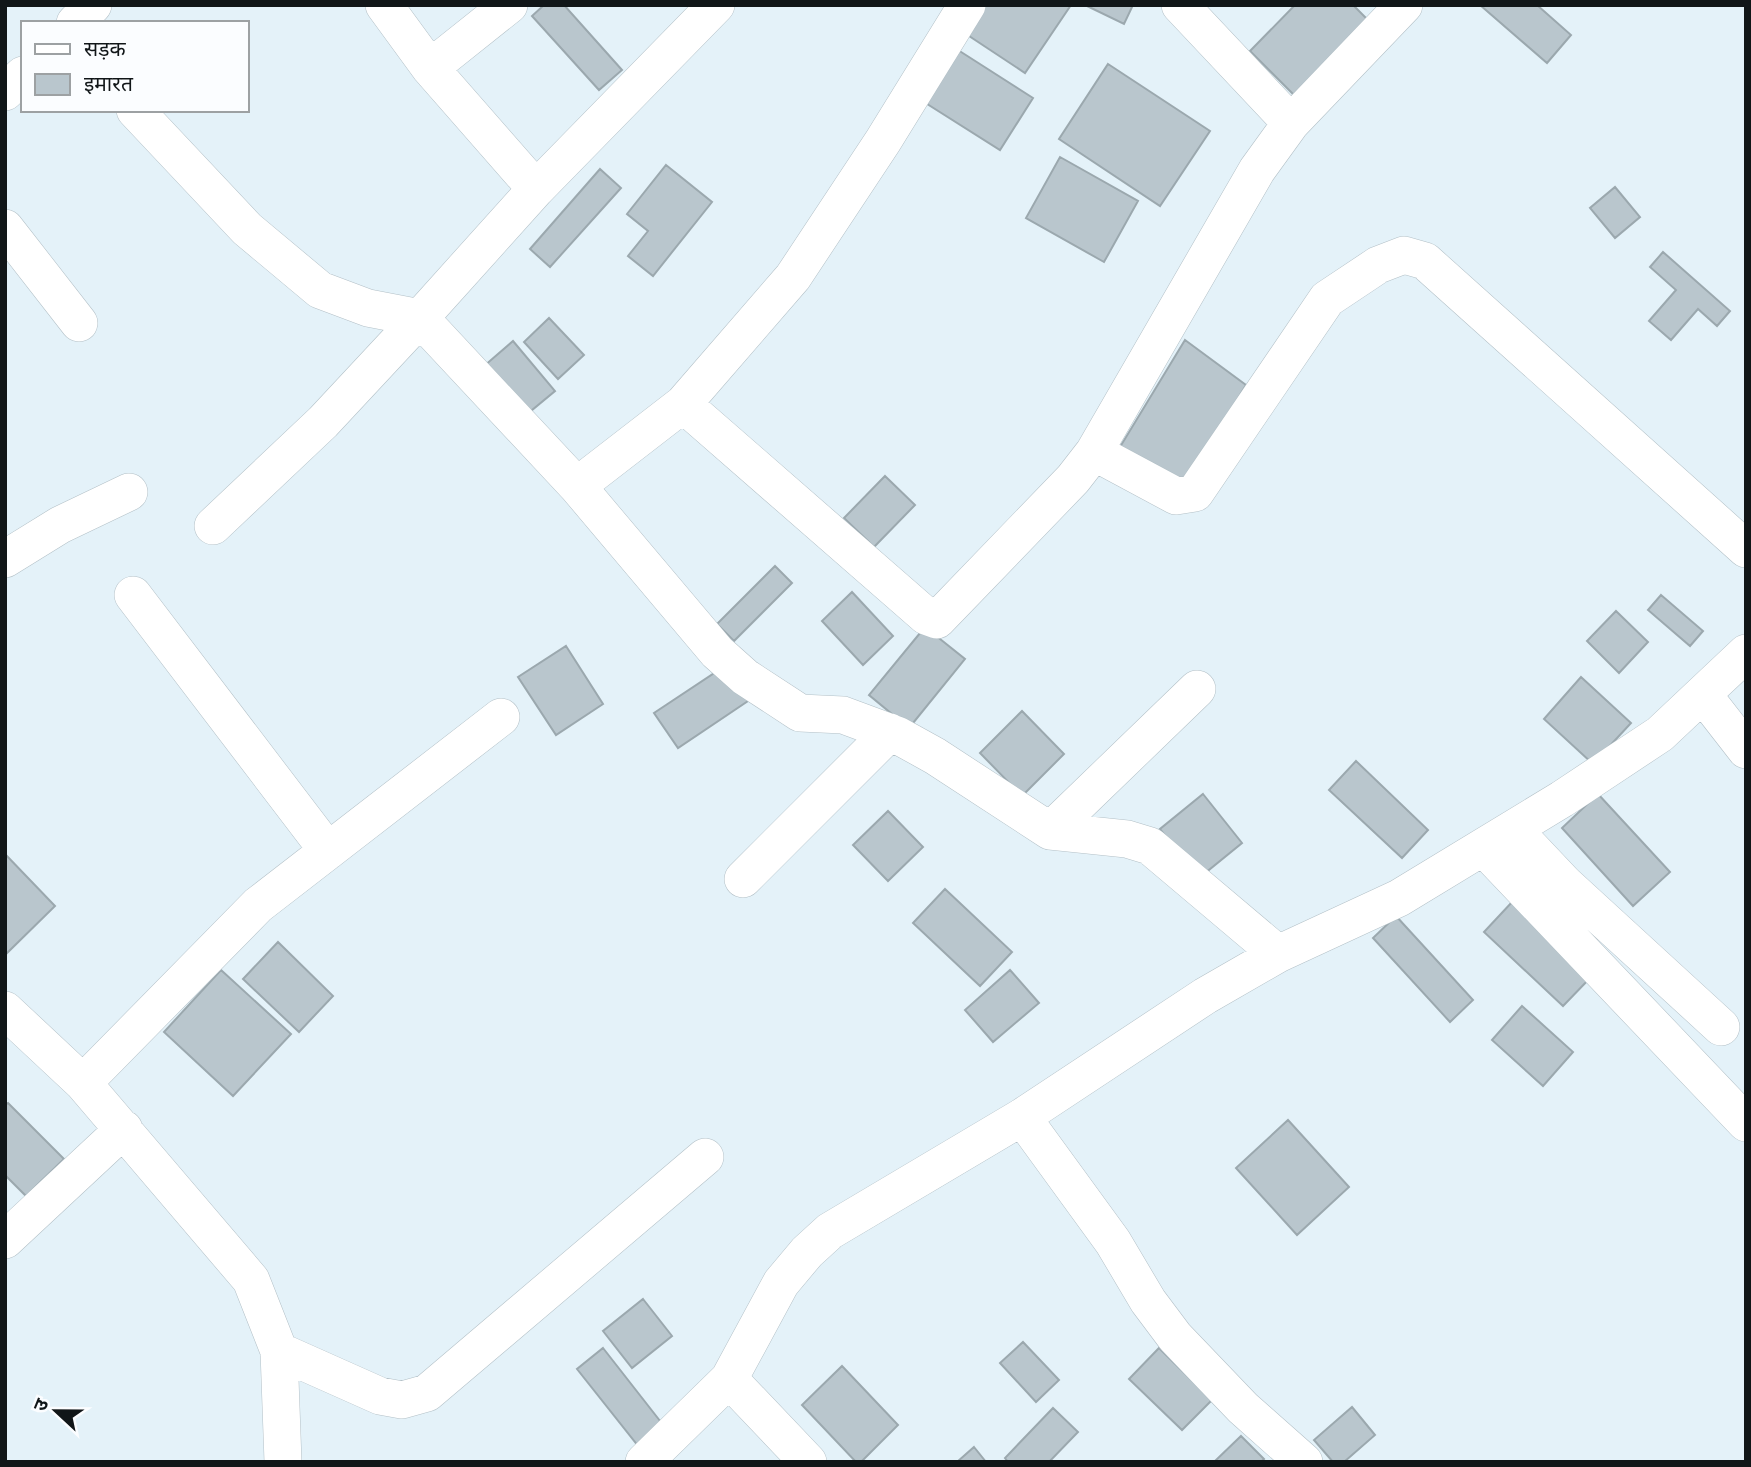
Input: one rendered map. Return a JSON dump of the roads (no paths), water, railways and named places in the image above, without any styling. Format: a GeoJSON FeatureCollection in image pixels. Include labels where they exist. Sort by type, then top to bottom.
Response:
{"type":"FeatureCollection","features":[{"type":"Feature","properties":{"kind":"street"},"geometry":{"type":"LineString","coordinates":[[77,21],[93,5]]}},
{"type":"Feature","properties":{"kind":"street"},"geometry":{"type":"LineString","coordinates":[[384,5],[430,68],[536,189]]}},
{"type":"Feature","properties":{"kind":"street"},"geometry":{"type":"LineString","coordinates":[[430,68],[509,5]]}},
{"type":"Feature","properties":{"kind":"street"},"geometry":{"type":"LineString","coordinates":[[213,526],[323,422],[536,189],[716,5]]}},
{"type":"Feature","properties":{"kind":"street"},"geometry":{"type":"LineString","coordinates":[[577,486],[683,404],[793,276],[883,141],[967,5]]}},
{"type":"Feature","properties":{"kind":"street"},"geometry":{"type":"LineString","coordinates":[[1180,5],[1290,123]]}},
{"type":"Feature","properties":{"kind":"street"},"geometry":{"type":"LineString","coordinates":[[683,404],[926,616],[937,620],[1054,499],[1094,452],[1119,414],[1214,240],[1290,123],[1404,5]]}},
{"type":"Feature","properties":{"kind":"street"},"geometry":{"type":"LineString","coordinates":[[5,92],[21,77]]}},
{"type":"Feature","properties":{"kind":"street"},"geometry":{"type":"LineString","coordinates":[[137,112],[247,229],[320,290],[368,308],[420,318],[577,486],[717,652],[744,677],[800,713],[843,715],[890,732],[935,755],[1050,831],[1127,839],[1150,846],[1278,954]]}},
{"type":"Feature","properties":{"kind":"street"},"geometry":{"type":"LineString","coordinates":[[5,228],[79,323]]}},
{"type":"Feature","properties":{"kind":"street"},"geometry":{"type":"LineString","coordinates":[[1094,452],[1177,496],[1195,493],[1327,299],[1378,265],[1404,255],[1425,261],[1746,549]]}},
{"type":"Feature","properties":{"kind":"street"},"geometry":{"type":"LineString","coordinates":[[5,559],[60,525],[129,492]]}},
{"type":"Feature","properties":{"kind":"street"},"geometry":{"type":"LineString","coordinates":[[133,595],[328,851]]}},
{"type":"Feature","properties":{"kind":"street"},"geometry":{"type":"LineString","coordinates":[[644,1462],[729,1378],[781,1283],[822,1238],[1022,1117],[1205,996],[1278,954],[1399,898],[1513,829],[1660,734],[1704,696],[1746,653]]}},
{"type":"Feature","properties":{"kind":"street"},"geometry":{"type":"LineString","coordinates":[[1050,831],[1197,690]]}},
{"type":"Feature","properties":{"kind":"street"},"geometry":{"type":"LineString","coordinates":[[1704,696],[1746,750]]}},
{"type":"Feature","properties":{"kind":"street"},"geometry":{"type":"LineString","coordinates":[[83,1083],[258,905],[501,718]]}},
{"type":"Feature","properties":{"kind":"street"},"geometry":{"type":"LineString","coordinates":[[743,879],[890,732]]}},
{"type":"Feature","properties":{"kind":"street"},"geometry":{"type":"LineString","coordinates":[[1513,829],[1565,884],[1721,1027]]}},
{"type":"Feature","properties":{"kind":"street"},"geometry":{"type":"LineString","coordinates":[[1483,847],[1746,1123]]}},
{"type":"Feature","properties":{"kind":"street"},"geometry":{"type":"LineString","coordinates":[[5,1010],[83,1083],[251,1280],[279,1351],[283,1462]]}},
{"type":"Feature","properties":{"kind":"street"},"geometry":{"type":"LineString","coordinates":[[1022,1117],[1113,1242],[1175,1337],[1243,1408],[1304,1462]]}},
{"type":"Feature","properties":{"kind":"street"},"geometry":{"type":"LineString","coordinates":[[5,1240],[124,1129]]}},
{"type":"Feature","properties":{"kind":"street"},"geometry":{"type":"LineString","coordinates":[[279,1351],[380,1396],[402,1400],[427,1393],[705,1157]]}},
{"type":"Feature","properties":{"kind":"street"},"geometry":{"type":"LineString","coordinates":[[729,1378],[808,1462]]}}]}
